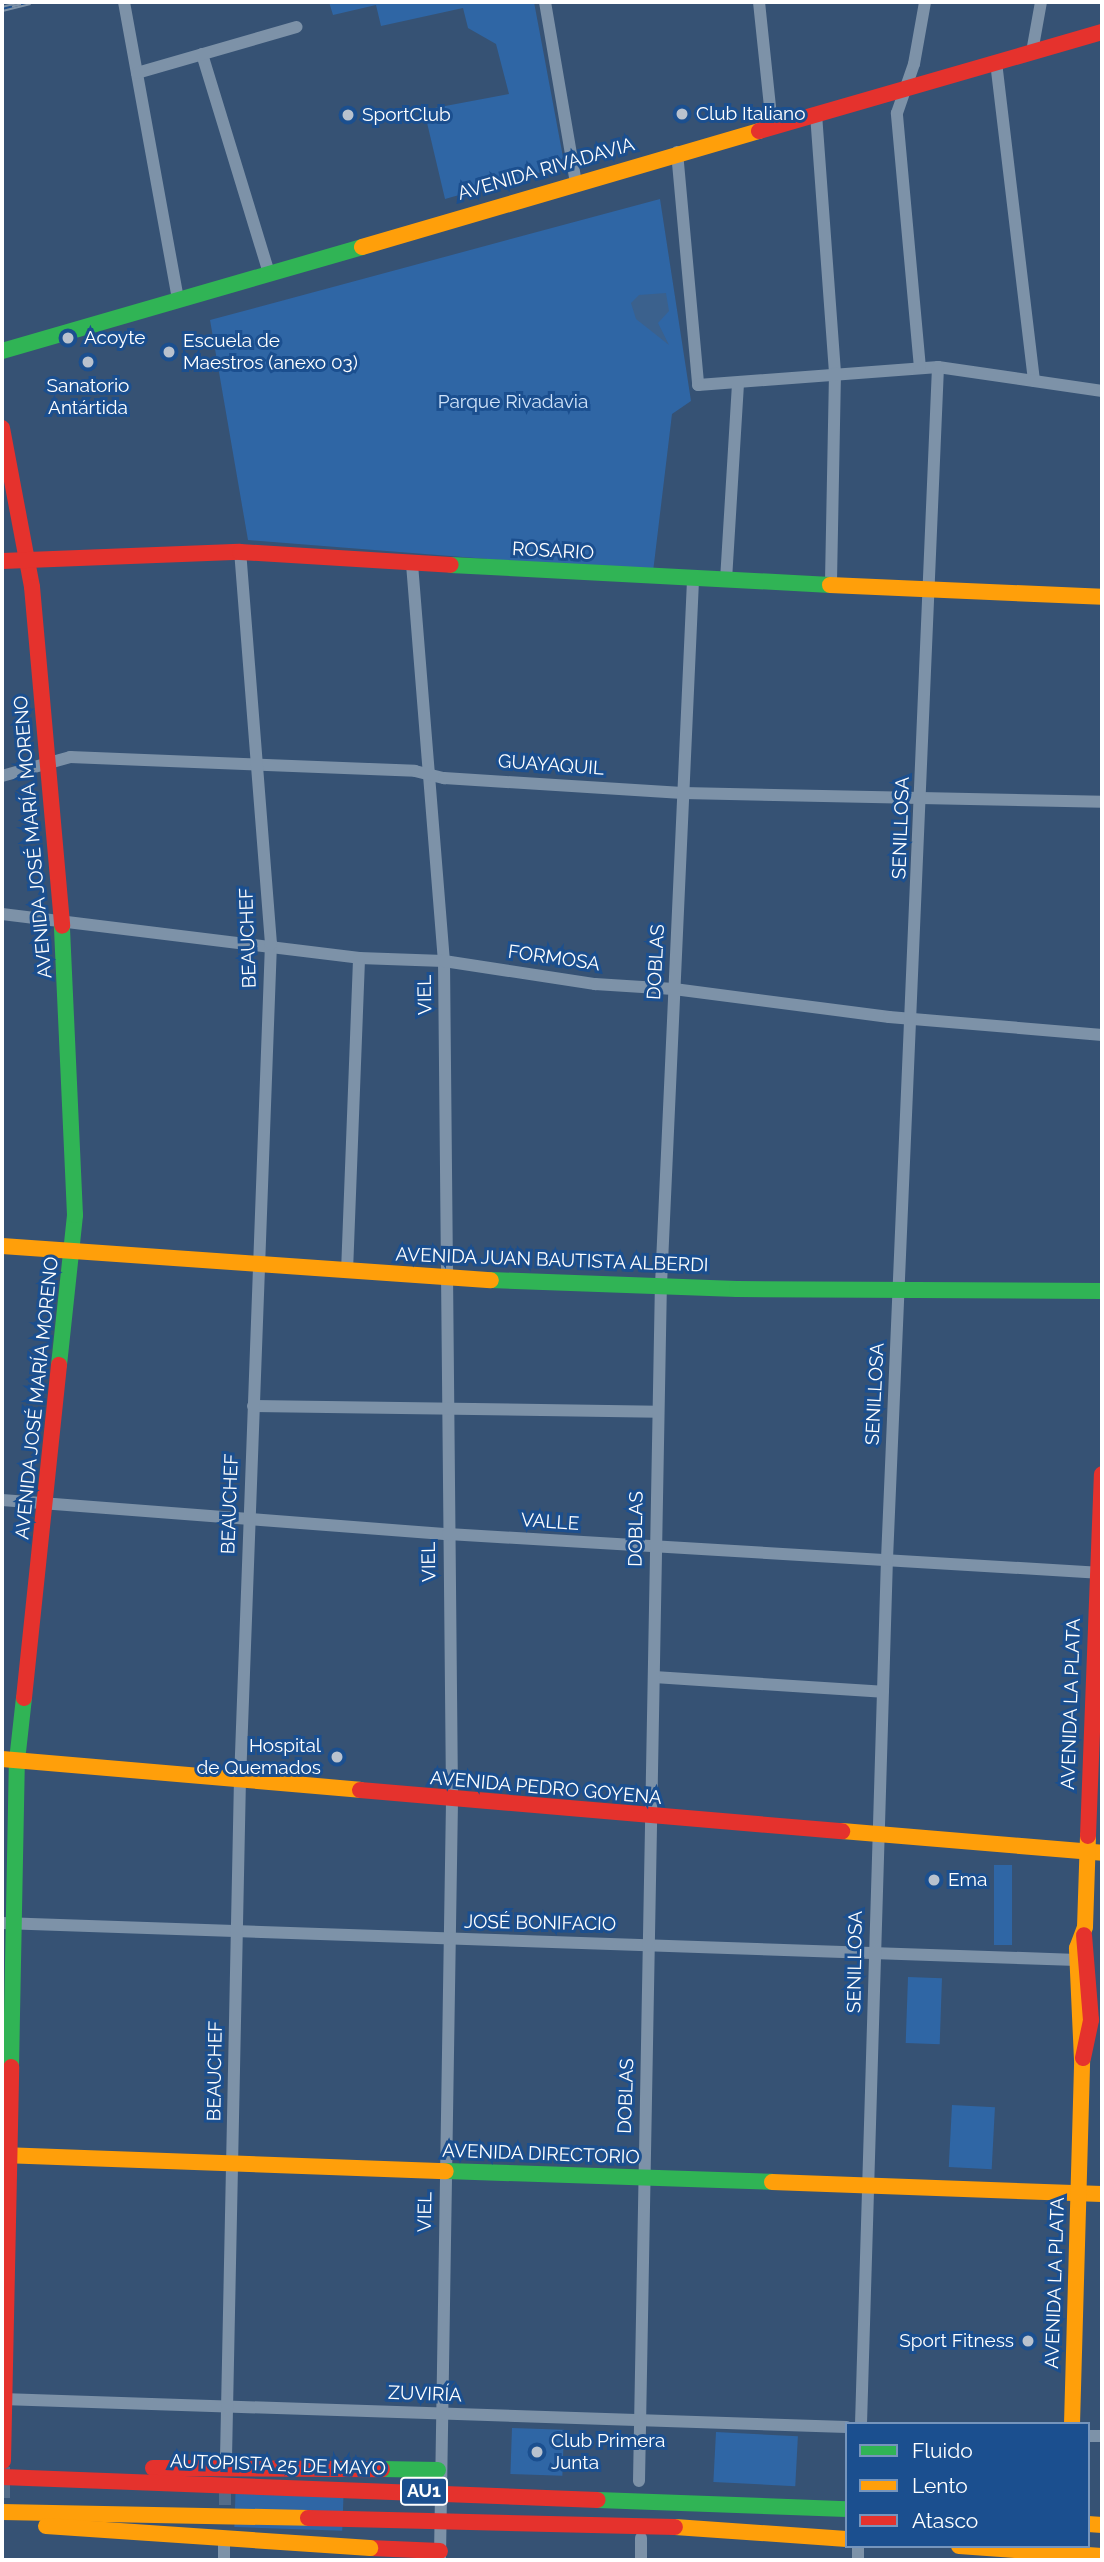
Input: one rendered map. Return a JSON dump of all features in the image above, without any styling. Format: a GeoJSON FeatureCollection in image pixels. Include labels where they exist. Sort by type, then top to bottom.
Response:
{"type":"FeatureCollection","features":[{"type":"Feature","properties":{"kind":"main road","name":"AVENIDA RIVADAVIA"},"geometry":{"type":"LineString","coordinates":[[2,351],[576,184],[677,152],[1102,32]]}},
{"type":"Feature","properties":{"kind":"main road","name":"AVENIDA JOSÉ MARÍA MORENO"},"geometry":{"type":"LineString","coordinates":[[2,428],[27,558],[65,919],[75,1251],[45,1507],[10,1760],[3,2460]]}},
{"type":"Feature","properties":{"kind":"main road","name":"ROSARIO"},"geometry":{"type":"LineString","coordinates":[[2,561],[240,552],[693,579],[1102,597]]}},
{"type":"Feature","properties":{"kind":"main road","name":"AVENIDA JUAN BAUTISTA ALBERDI"},"geometry":{"type":"LineString","coordinates":[[2,1246],[448,1279],[1102,1291]]}},
{"type":"Feature","properties":{"kind":"main road","name":"AVENIDA LA PLATA"},"geometry":{"type":"LineString","coordinates":[[1072,2422],[1082,2060],[1077,1960],[1084,1935],[1095,1852],[1102,1474]]}},
{"type":"Feature","properties":{"kind":"main road","name":"AVENIDA PEDRO GOYENA"},"geometry":{"type":"LineString","coordinates":[[10,1760],[655,1819],[1095,1852]]}},
{"type":"Feature","properties":{"kind":"main road","name":"AVENIDA LA PLATA"},"geometry":{"type":"LineString","coordinates":[[1082,2060],[1095,2016],[1084,1935]]}},
{"type":"Feature","properties":{"kind":"main road"},"geometry":{"type":"LineString","coordinates":[[1077,1960],[1084,1964],[1085,1997],[1095,2016]]}},
{"type":"Feature","properties":{"kind":"main road","name":"AVENIDA DIRECTORIO"},"geometry":{"type":"LineString","coordinates":[[5,2155],[870,2188],[1102,2194]]}},
{"type":"Feature","properties":{"kind":"main road"},"geometry":{"type":"LineString","coordinates":[[2,2469],[438,2470]]}},
{"type":"Feature","properties":{"kind":"main road","name":"AUTOPISTA 25 DE MAYO"},"geometry":{"type":"LineString","coordinates":[[2,2477],[845,2509]]}},
{"type":"Feature","properties":{"kind":"main road","name":"AU1"},"geometry":{"type":"LineString","coordinates":[[2,2512],[639,2525],[845,2539]]}},
{"type":"Feature","properties":{"kind":"main road"},"geometry":{"type":"LineString","coordinates":[[2,2521],[141,2536],[370,2548],[440,2556]]}},
{"type":"Feature","properties":{"kind":"main road"},"geometry":{"type":"LineString","coordinates":[[988,2548],[1102,2556]]}},
{"type":"Feature","properties":{"kind":"street"},"geometry":{"type":"LineString","coordinates":[[124,2],[178,299]]}},
{"type":"Feature","properties":{"kind":"street"},"geometry":{"type":"LineString","coordinates":[[545,2],[576,184]]}},
{"type":"Feature","properties":{"kind":"street"},"geometry":{"type":"LineString","coordinates":[[758,2],[772,126]]}},
{"type":"Feature","properties":{"kind":"street"},"geometry":{"type":"LineString","coordinates":[[920,368],[897,114],[925,2]]}},
{"type":"Feature","properties":{"kind":"street"},"geometry":{"type":"LineString","coordinates":[[1032,51],[1041,2]]}},
{"type":"Feature","properties":{"kind":"street"},"geometry":{"type":"LineString","coordinates":[[137,73],[296,27]]}},
{"type":"Feature","properties":{"kind":"street"},"geometry":{"type":"LineString","coordinates":[[202,54],[268,273]]}},
{"type":"Feature","properties":{"kind":"street"},"geometry":{"type":"LineString","coordinates":[[996,62],[1034,381]]}},
{"type":"Feature","properties":{"kind":"street"},"geometry":{"type":"LineString","coordinates":[[816,114],[835,373],[831,585]]}},
{"type":"Feature","properties":{"kind":"street"},"geometry":{"type":"LineString","coordinates":[[677,152],[698,385],[938,367],[1102,391]]}},
{"type":"Feature","properties":{"kind":"street","name":"SENILLOSA"},"geometry":{"type":"LineString","coordinates":[[861,2422],[887,1559],[914,1019],[938,367]]}},
{"type":"Feature","properties":{"kind":"street"},"geometry":{"type":"LineString","coordinates":[[726,580],[738,383]]}},
{"type":"Feature","properties":{"kind":"street","name":"BEAUCHEF"},"geometry":{"type":"LineString","coordinates":[[226,2458],[240,1781],[271,944],[240,552]]}},
{"type":"Feature","properties":{"kind":"street","name":"VIEL"},"geometry":{"type":"LineString","coordinates":[[412,564],[443,961],[448,1279],[452,1801],[438,2470],[440,2556]]}},
{"type":"Feature","properties":{"kind":"street","name":"DOBLAS"},"geometry":{"type":"LineString","coordinates":[[639,2481],[642,2178],[655,1819],[655,1548],[661,1285],[693,579]]}},
{"type":"Feature","properties":{"kind":"street","name":"GUAYAQUIL"},"geometry":{"type":"LineString","coordinates":[[2,776],[70,757],[429,774],[683,793],[921,796],[1102,802]]}},
{"type":"Feature","properties":{"kind":"street","name":"FORMOSA"},"geometry":{"type":"LineString","coordinates":[[2,914],[271,944],[359,958],[443,961],[595,984],[674,989],[914,1019],[1102,1035]]}},
{"type":"Feature","properties":{"kind":"street"},"geometry":{"type":"LineString","coordinates":[[347,1272],[359,958]]}},
{"type":"Feature","properties":{"kind":"street"},"geometry":{"type":"LineString","coordinates":[[253,1406],[658,1412]]}},
{"type":"Feature","properties":{"kind":"street","name":"VALLE"},"geometry":{"type":"LineString","coordinates":[[2,1500],[45,1507],[248,1521],[655,1548],[1100,1573]]}},
{"type":"Feature","properties":{"kind":"street"},"geometry":{"type":"LineString","coordinates":[[654,1677],[883,1692]]}},
{"type":"Feature","properties":{"kind":"street","name":"JOSÉ BONIFACIO"},"geometry":{"type":"LineString","coordinates":[[7,1923],[1077,1960]]}},
{"type":"Feature","properties":{"kind":"street","name":"ZUVIRÍA"},"geometry":{"type":"LineString","coordinates":[[3,2399],[845,2427]]}},
{"type":"Feature","properties":{"kind":"street"},"geometry":{"type":"LineString","coordinates":[[641,2538],[641,2560]]}},
{"type":"Feature","properties":{"kind":"street"},"geometry":{"type":"LineString","coordinates":[[224,2560],[225,2544]]}},
{"type":"Feature","properties":{"kind":"green space"},"geometry":{"type":"Polygon","coordinates":[[[329,2],[534,2],[563,157],[556,168],[445,199],[424,110],[509,94],[496,44],[468,28],[463,8],[381,26],[376,5],[333,15],[329,2]]]}},
{"type":"Feature","properties":{"kind":"green space","name":"Parque Rivadavia"},"geometry":{"type":"Polygon","coordinates":[[[660,199],[691,401],[672,414],[653,572],[248,540],[210,320],[660,199]]]}},
{"type":"Feature","properties":{"kind":"green space"},"geometry":{"type":"Polygon","coordinates":[[[994,1865],[1012,1865],[1012,1945],[994,1945],[994,1865]]]}},
{"type":"Feature","properties":{"kind":"green space"},"geometry":{"type":"Polygon","coordinates":[[[908,1977],[942,1978],[940,2044],[906,2043],[908,1977]]]}},
{"type":"Feature","properties":{"kind":"green space"},"geometry":{"type":"Polygon","coordinates":[[[952,2105],[995,2107],[992,2169],[949,2167],[952,2105]]]}},
{"type":"Feature","properties":{"kind":"green space","name":"Club Primera Junta"},"geometry":{"type":"Polygon","coordinates":[[[512,2428],[564,2430],[562,2476],[510,2474],[512,2428]]]}},
{"type":"Feature","properties":{"kind":"green space"},"geometry":{"type":"Polygon","coordinates":[[[716,2432],[798,2436],[795,2486],[713,2482],[716,2432]]]}},
{"type":"Feature","properties":{"kind":"green space"},"geometry":{"type":"Polygon","coordinates":[[[236,2479],[344,2483],[342,2531],[234,2527],[236,2479]]]}},
{"type":"Feature","properties":{"kind":"shaded area"},"geometry":{"type":"Polygon","coordinates":[[[666,293],[669,311],[658,323],[669,345],[636,319],[631,303],[639,295],[666,293]]]}},
{"type":"Feature","properties":{"kind":"tunnel"},"geometry":{"type":"LineString","coordinates":[[2,2467],[2,2498]]}},
{"type":"Feature","properties":{"kind":"tunnel"},"geometry":{"type":"LineString","coordinates":[[225,2481],[225,2523]]}},
{"type":"Feature","properties":{"kind":"railway"},"geometry":{"type":"LineString","coordinates":[[2,9],[30,2]]}},
{"type":"Feature","properties":{"kind":"traffic: fast"},"geometry":{"type":"LineString","coordinates":[[2,351],[362,247]]}},
{"type":"Feature","properties":{"kind":"traffic: fast"},"geometry":{"type":"LineString","coordinates":[[451,565],[830,585]]}},
{"type":"Feature","properties":{"kind":"traffic: fast"},"geometry":{"type":"LineString","coordinates":[[59,1365],[75,1215],[62,926]]}},
{"type":"Feature","properties":{"kind":"traffic: fast"},"geometry":{"type":"LineString","coordinates":[[491,1280],[737,1289],[1102,1291]]}},
{"type":"Feature","properties":{"kind":"traffic: fast"},"geometry":{"type":"LineString","coordinates":[[11,2067],[17,1761],[24,1698]]}},
{"type":"Feature","properties":{"kind":"traffic: fast"},"geometry":{"type":"LineString","coordinates":[[446,2171],[772,2182]]}},
{"type":"Feature","properties":{"kind":"traffic: fast"},"geometry":{"type":"LineString","coordinates":[[382,2469],[438,2470]]}},
{"type":"Feature","properties":{"kind":"traffic: fast"},"geometry":{"type":"LineString","coordinates":[[598,2500],[845,2509]]}},
{"type":"Feature","properties":{"kind":"traffic: slow"},"geometry":{"type":"LineString","coordinates":[[362,247],[759,131]]}},
{"type":"Feature","properties":{"kind":"traffic: slow"},"geometry":{"type":"LineString","coordinates":[[830,585],[1102,597]]}},
{"type":"Feature","properties":{"kind":"traffic: slow"},"geometry":{"type":"LineString","coordinates":[[2,1246],[491,1280]]}},
{"type":"Feature","properties":{"kind":"traffic: slow"},"geometry":{"type":"LineString","coordinates":[[2,1759],[360,1790]]}},
{"type":"Feature","properties":{"kind":"traffic: slow"},"geometry":{"type":"LineString","coordinates":[[842,1831],[1102,1853]]}},
{"type":"Feature","properties":{"kind":"traffic: slow"},"geometry":{"type":"LineString","coordinates":[[1072,2422],[1082,2060],[1077,1948],[1085,1927],[1088,1836]]}},
{"type":"Feature","properties":{"kind":"traffic: slow"},"geometry":{"type":"LineString","coordinates":[[2,2155],[446,2171]]}},
{"type":"Feature","properties":{"kind":"traffic: slow"},"geometry":{"type":"LineString","coordinates":[[772,2182],[1102,2194]]}},
{"type":"Feature","properties":{"kind":"traffic: slow"},"geometry":{"type":"LineString","coordinates":[[2,2512],[308,2518]]}},
{"type":"Feature","properties":{"kind":"traffic: slow"},"geometry":{"type":"LineString","coordinates":[[1090,2524],[1102,2525]]}},
{"type":"Feature","properties":{"kind":"traffic: slow"},"geometry":{"type":"LineString","coordinates":[[46,2526],[370,2548]]}},
{"type":"Feature","properties":{"kind":"traffic: slow"},"geometry":{"type":"LineString","coordinates":[[675,2527],[845,2539]]}},
{"type":"Feature","properties":{"kind":"traffic: slow"},"geometry":{"type":"LineString","coordinates":[[988,2548],[1102,2556]]}},
{"type":"Feature","properties":{"kind":"traffic: jam"},"geometry":{"type":"LineString","coordinates":[[759,131],[1102,32]]}},
{"type":"Feature","properties":{"kind":"traffic: jam"},"geometry":{"type":"LineString","coordinates":[[2,428],[32,587],[62,926]]}},
{"type":"Feature","properties":{"kind":"traffic: jam"},"geometry":{"type":"LineString","coordinates":[[2,561],[240,552],[451,565]]}},
{"type":"Feature","properties":{"kind":"traffic: jam"},"geometry":{"type":"LineString","coordinates":[[24,1698],[59,1365]]}},
{"type":"Feature","properties":{"kind":"traffic: jam"},"geometry":{"type":"LineString","coordinates":[[1088,1836],[1102,1474]]}},
{"type":"Feature","properties":{"kind":"traffic: jam"},"geometry":{"type":"LineString","coordinates":[[360,1790],[842,1831]]}},
{"type":"Feature","properties":{"kind":"traffic: jam"},"geometry":{"type":"LineString","coordinates":[[1083,2058],[1091,2020],[1084,1935]]}},
{"type":"Feature","properties":{"kind":"traffic: jam"},"geometry":{"type":"LineString","coordinates":[[3,2461],[11,2067]]}},
{"type":"Feature","properties":{"kind":"traffic: jam"},"geometry":{"type":"LineString","coordinates":[[153,2468],[382,2469]]}},
{"type":"Feature","properties":{"kind":"traffic: jam"},"geometry":{"type":"LineString","coordinates":[[2,2477],[598,2500]]}},
{"type":"Feature","properties":{"kind":"traffic: jam"},"geometry":{"type":"LineString","coordinates":[[308,2518],[675,2527]]}},
{"type":"Feature","properties":{"kind":"traffic: jam"},"geometry":{"type":"LineString","coordinates":[[370,2548],[440,2551]]}},
{"type":"Feature","properties":{"kind":"place","name":"Club Italiano"},"geometry":{"type":"Point","coordinates":[682,114]}},
{"type":"Feature","properties":{"kind":"place","name":"SportClub"},"geometry":{"type":"Point","coordinates":[348,115]}},
{"type":"Feature","properties":{"kind":"place","name":"Acoyte"},"geometry":{"type":"Point","coordinates":[68,338]}},
{"type":"Feature","properties":{"kind":"place","name":"Escuela de Maestros (anexo 03)"},"geometry":{"type":"Point","coordinates":[169,352]}},
{"type":"Feature","properties":{"kind":"place","name":"Sanatorio Antártida"},"geometry":{"type":"Point","coordinates":[88,362]}},
{"type":"Feature","properties":{"kind":"place","name":"Hospital de Quemados"},"geometry":{"type":"Point","coordinates":[337,1757]}},
{"type":"Feature","properties":{"kind":"place","name":"Ema"},"geometry":{"type":"Point","coordinates":[934,1880]}},
{"type":"Feature","properties":{"kind":"place","name":"Sport Fitness"},"geometry":{"type":"Point","coordinates":[1028,2341]}},
{"type":"Feature","properties":{"kind":"place","name":"Club Primera Junta"},"geometry":{"type":"Point","coordinates":[537,2452]}}]}
